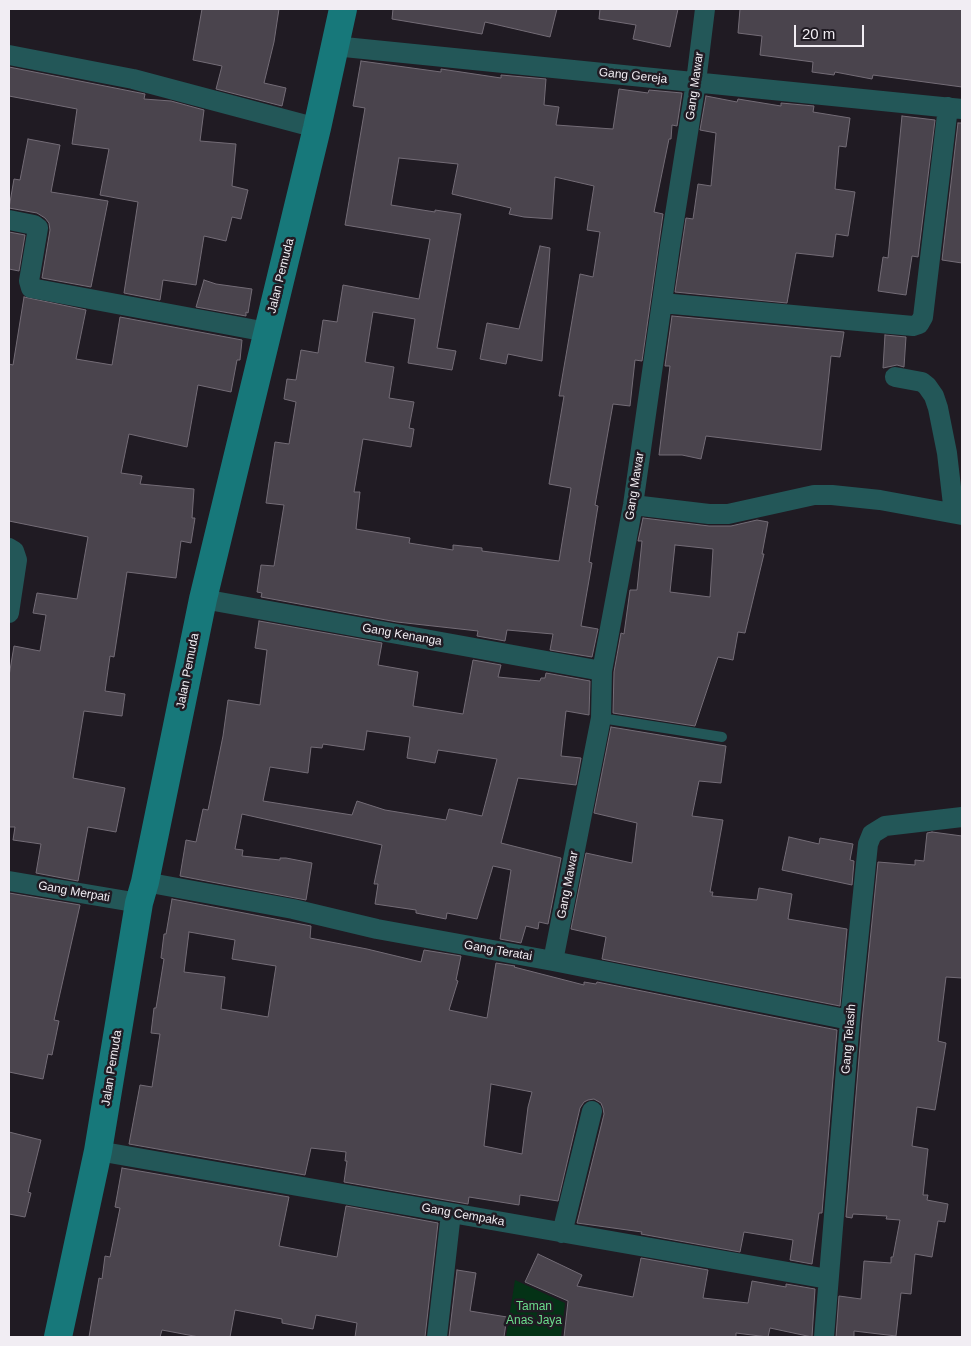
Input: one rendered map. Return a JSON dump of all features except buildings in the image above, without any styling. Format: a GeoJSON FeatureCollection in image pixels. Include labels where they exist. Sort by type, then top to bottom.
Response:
{"type":"FeatureCollection","features":[{"type":"Feature","properties":{"kind":"main road","name":"Jalan Pemuda"},"geometry":{"type":"LineString","coordinates":[[58,1337],[98,1151],[142,893],[203,599],[317,128],[343,9]]}},
{"type":"Feature","properties":{"kind":"street","name":"Gang Mawar"},"geometry":{"type":"LineString","coordinates":[[553,961],[601,718],[602,671],[633,505],[696,82],[704,9]]}},
{"type":"Feature","properties":{"kind":"street","name":"Gang Gereja"},"geometry":{"type":"LineString","coordinates":[[334,46],[955,108]]}},
{"type":"Feature","properties":{"kind":"street"},"geometry":{"type":"LineString","coordinates":[[9,54],[133,80],[317,128]]}},
{"type":"Feature","properties":{"kind":"street"},"geometry":{"type":"LineString","coordinates":[[662,303],[913,326],[920,324],[923,317],[955,108]]}},
{"type":"Feature","properties":{"kind":"street"},"geometry":{"type":"LineString","coordinates":[[9,220],[34,225],[38,228],[29,281],[31,288],[267,332]]}},
{"type":"Feature","properties":{"kind":"street"},"geometry":{"type":"LineString","coordinates":[[633,505],[709,514],[728,514],[814,496],[832,495],[880,500],[958,514],[938,408],[934,396],[922,382],[895,377]]}},
{"type":"Feature","properties":{"kind":"street"},"geometry":{"type":"LineString","coordinates":[[9,548],[14,551],[17,560],[9,613]]}},
{"type":"Feature","properties":{"kind":"street","name":"Gang Kenanga"},"geometry":{"type":"LineString","coordinates":[[203,599],[602,671]]}},
{"type":"Feature","properties":{"kind":"street","name":"Gang Telasih"},"geometry":{"type":"LineString","coordinates":[[824,1337],[850,1020],[868,844],[872,834],[885,826],[962,817]]}},
{"type":"Feature","properties":{"kind":"street","name":"Gang Merpati"},"geometry":{"type":"LineString","coordinates":[[9,881],[142,893]]}},
{"type":"Feature","properties":{"kind":"street","name":"Gang Teratai"},"geometry":{"type":"LineString","coordinates":[[142,893],[293,909],[377,929],[553,961],[850,1020]]}},
{"type":"Feature","properties":{"kind":"street"},"geometry":{"type":"LineString","coordinates":[[562,1233],[592,1111]]}},
{"type":"Feature","properties":{"kind":"street","name":"Gang Cempaka"},"geometry":{"type":"LineString","coordinates":[[98,1151],[828,1279]]}},
{"type":"Feature","properties":{"kind":"street"},"geometry":{"type":"LineString","coordinates":[[437,1337],[450,1213]]}},
{"type":"Feature","properties":{"kind":"lane"},"geometry":{"type":"LineString","coordinates":[[601,718],[722,737]]}},
{"type":"Feature","properties":{"kind":"green space","name":"Taman Anas Jaya"},"geometry":{"type":"Polygon","coordinates":[[[515,1280],[565,1303],[561,1337],[506,1337],[515,1280]]]}}]}
